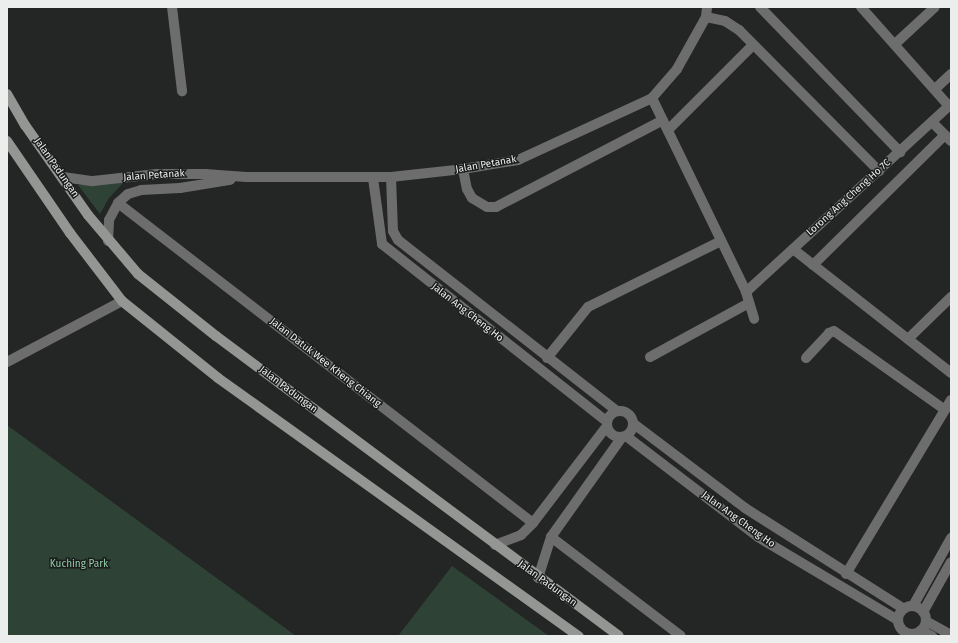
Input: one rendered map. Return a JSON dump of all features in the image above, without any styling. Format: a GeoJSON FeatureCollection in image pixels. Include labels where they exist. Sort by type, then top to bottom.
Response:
{"type":"FeatureCollection","features":[{"type":"Feature","properties":{"kind":"main road","name":"Jalan Padungan"},"geometry":{"type":"LineString","coordinates":[[7,94],[25,125],[108,241],[138,274],[216,336],[538,578],[619,636]]}},
{"type":"Feature","properties":{"kind":"main road"},"geometry":{"type":"LineString","coordinates":[[7,141],[70,233],[122,301],[218,378],[579,636]]}},
{"type":"Feature","properties":{"kind":"street"},"geometry":{"type":"LineString","coordinates":[[172,7],[182,91]]}},
{"type":"Feature","properties":{"kind":"street"},"geometry":{"type":"LineString","coordinates":[[760,7],[900,152]]}},
{"type":"Feature","properties":{"kind":"street"},"geometry":{"type":"LineString","coordinates":[[861,7],[950,105]]}},
{"type":"Feature","properties":{"kind":"street"},"geometry":{"type":"LineString","coordinates":[[895,44],[935,7]]}},
{"type":"Feature","properties":{"kind":"street"},"geometry":{"type":"LineString","coordinates":[[707,12],[724,21],[753,45],[879,171]]}},
{"type":"Feature","properties":{"kind":"street","name":"Jalan Petanak"},"geometry":{"type":"LineString","coordinates":[[63,177],[92,180],[157,174],[205,174],[246,177],[373,178],[463,169],[518,160],[652,98],[677,69],[707,12]]}},
{"type":"Feature","properties":{"kind":"street"},"geometry":{"type":"LineString","coordinates":[[668,130],[753,45]]}},
{"type":"Feature","properties":{"kind":"street"},"geometry":{"type":"LineString","coordinates":[[934,89],[951,74]]}},
{"type":"Feature","properties":{"kind":"street"},"geometry":{"type":"LineString","coordinates":[[652,98],[746,292],[754,319]]}},
{"type":"Feature","properties":{"kind":"street","name":"Lorong Ang Cheng Ho 7C"},"geometry":{"type":"LineString","coordinates":[[746,292],[950,105]]}},
{"type":"Feature","properties":{"kind":"street"},"geometry":{"type":"LineString","coordinates":[[463,169],[467,189],[479,203],[496,207],[663,120]]}},
{"type":"Feature","properties":{"kind":"street"},"geometry":{"type":"LineString","coordinates":[[813,265],[948,138],[932,122]]}},
{"type":"Feature","properties":{"kind":"street","name":"Jalan Petanak"},"geometry":{"type":"LineString","coordinates":[[108,241],[109,220],[118,203],[128,194],[141,190],[180,188],[246,177]]}},
{"type":"Feature","properties":{"kind":"street","name":"Jalan Ang Cheng Ho"},"geometry":{"type":"LineString","coordinates":[[391,177],[393,231],[398,240],[547,358],[617,411]]}},
{"type":"Feature","properties":{"kind":"street","name":"Jalan Ang Cheng Ho"},"geometry":{"type":"LineString","coordinates":[[373,178],[382,244],[607,424]]}},
{"type":"Feature","properties":{"kind":"street","name":"Jalan Datuk Wee Kheng Chiang"},"geometry":{"type":"LineString","coordinates":[[118,203],[533,523]]}},
{"type":"Feature","properties":{"kind":"street"},"geometry":{"type":"LineString","coordinates":[[547,358],[588,307],[721,241]]}},
{"type":"Feature","properties":{"kind":"street"},"geometry":{"type":"LineString","coordinates":[[793,249],[951,373]]}},
{"type":"Feature","properties":{"kind":"street"},"geometry":{"type":"LineString","coordinates":[[908,339],[951,297]]}},
{"type":"Feature","properties":{"kind":"street"},"geometry":{"type":"LineString","coordinates":[[7,362],[122,301]]}},
{"type":"Feature","properties":{"kind":"street"},"geometry":{"type":"LineString","coordinates":[[650,357],[749,303]]}},
{"type":"Feature","properties":{"kind":"street"},"geometry":{"type":"LineString","coordinates":[[806,358],[829,333],[834,330],[945,410]]}},
{"type":"Feature","properties":{"kind":"street"},"geometry":{"type":"LineString","coordinates":[[846,574],[951,400]]}},
{"type":"Feature","properties":{"kind":"street"},"geometry":{"type":"LineString","coordinates":[[495,545],[521,535],[533,523],[607,424],[609,417],[617,411],[627,413],[634,424],[633,430],[624,437],[551,537],[538,578]]}},
{"type":"Feature","properties":{"kind":"street"},"geometry":{"type":"LineString","coordinates":[[607,424],[611,433],[624,437]]}},
{"type":"Feature","properties":{"kind":"street","name":"Jalan Ang Cheng Ho"},"geometry":{"type":"LineString","coordinates":[[624,437],[758,536],[898,628],[919,627],[908,607],[846,574],[745,508],[634,424]]}},
{"type":"Feature","properties":{"kind":"street"},"geometry":{"type":"LineString","coordinates":[[551,537],[681,636]]}},
{"type":"Feature","properties":{"kind":"street"},"geometry":{"type":"LineString","coordinates":[[898,628],[908,607],[951,538]]}},
{"type":"Feature","properties":{"kind":"street"},"geometry":{"type":"LineString","coordinates":[[919,627],[951,562]]}},
{"type":"Feature","properties":{"kind":"street"},"geometry":{"type":"LineString","coordinates":[[919,627],[951,636]]}},
{"type":"Feature","properties":{"kind":"street"},"geometry":{"type":"LineString","coordinates":[[919,627],[932,636]]}},
{"type":"Feature","properties":{"kind":"green space"},"geometry":{"type":"Polygon","coordinates":[[[126,180],[109,198],[100,214],[78,185],[126,180]]]}},
{"type":"Feature","properties":{"kind":"green space","name":"Kuching Park"},"geometry":{"type":"Polygon","coordinates":[[[7,425],[296,636],[7,636],[7,425]]]}},
{"type":"Feature","properties":{"kind":"green space"},"geometry":{"type":"Polygon","coordinates":[[[452,566],[549,636],[398,636],[452,566]]]}}]}
